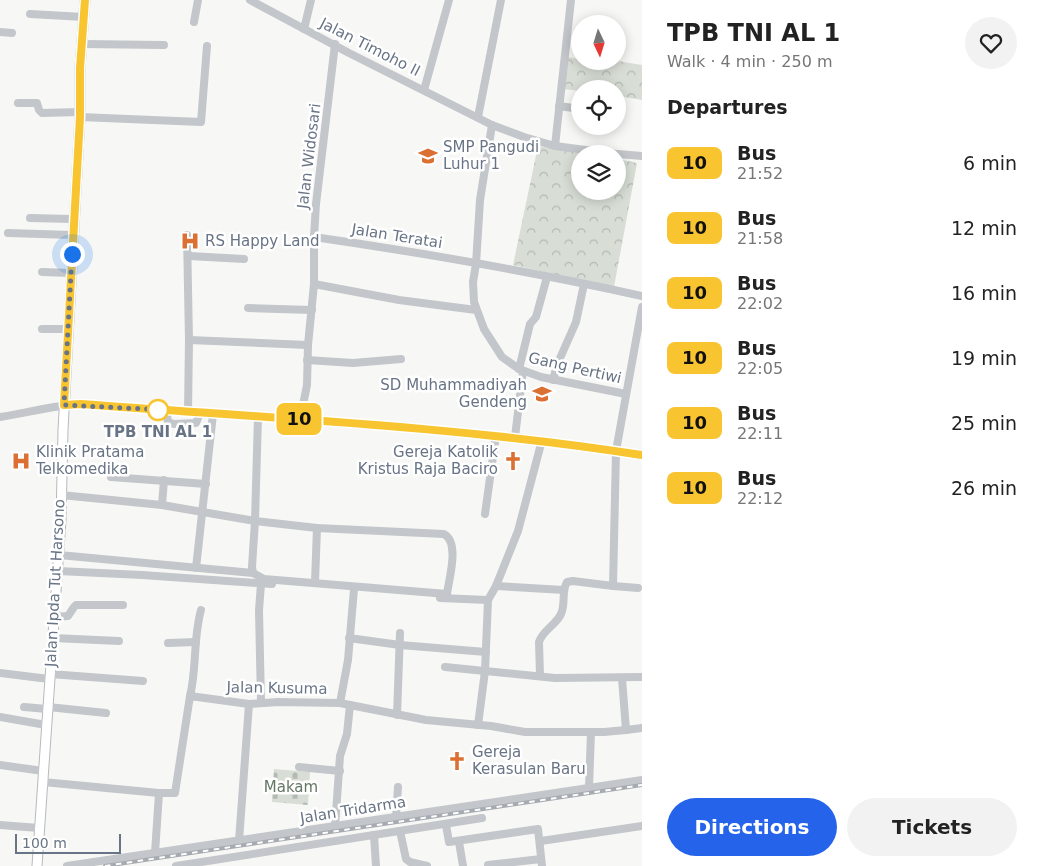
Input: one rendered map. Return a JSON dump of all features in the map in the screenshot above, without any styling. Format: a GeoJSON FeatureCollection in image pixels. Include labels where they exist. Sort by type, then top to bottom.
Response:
{"type":"FeatureCollection","features":[{"type":"Feature","properties":{"kind":"main road","name":"Jalan Ipda Tut Harsono"},"geometry":{"type":"LineString","coordinates":[[37,866],[61,520],[64,405],[85,0]]}},
{"type":"Feature","properties":{"kind":"street"},"geometry":{"type":"LineString","coordinates":[[194,22],[198,0]]}},
{"type":"Feature","properties":{"kind":"street","name":"Jalan Timoho II"},"geometry":{"type":"LineString","coordinates":[[250,0],[349,53],[492,124],[524,137],[555,146],[571,148]]}},
{"type":"Feature","properties":{"kind":"street"},"geometry":{"type":"LineString","coordinates":[[304,29],[311,0]]}},
{"type":"Feature","properties":{"kind":"street"},"geometry":{"type":"LineString","coordinates":[[424,90],[449,0]]}},
{"type":"Feature","properties":{"kind":"street"},"geometry":{"type":"LineString","coordinates":[[478,116],[500,0]]}},
{"type":"Feature","properties":{"kind":"street"},"geometry":{"type":"LineString","coordinates":[[555,146],[571,0]]}},
{"type":"Feature","properties":{"kind":"street"},"geometry":{"type":"LineString","coordinates":[[30,14],[84,17]]}},
{"type":"Feature","properties":{"kind":"street"},"geometry":{"type":"LineString","coordinates":[[0,32],[12,32]]}},
{"type":"Feature","properties":{"kind":"street"},"geometry":{"type":"LineString","coordinates":[[349,53],[351,42]]}},
{"type":"Feature","properties":{"kind":"street"},"geometry":{"type":"LineString","coordinates":[[82,44],[164,45]]}},
{"type":"Feature","properties":{"kind":"street","name":"Jalan Widosari"},"geometry":{"type":"LineString","coordinates":[[300,420],[307,385],[308,345],[314,284],[314,238],[335,44]]}},
{"type":"Feature","properties":{"kind":"street"},"geometry":{"type":"LineString","coordinates":[[18,103],[37,103],[42,113],[202,122],[207,46]]}},
{"type":"Feature","properties":{"kind":"street"},"geometry":{"type":"LineString","coordinates":[[559,106],[571,108]]}},
{"type":"Feature","properties":{"kind":"street","name":"Gang Pertiwi"},"geometry":{"type":"LineString","coordinates":[[492,124],[480,200],[473,282],[476,310],[484,329],[502,357],[521,370],[553,380],[626,394]]}},
{"type":"Feature","properties":{"kind":"street","name":"Jalan Timoho II"},"geometry":{"type":"LineString","coordinates":[[626,155],[642,156]]}},
{"type":"Feature","properties":{"kind":"street"},"geometry":{"type":"LineString","coordinates":[[30,218],[73,219]]}},
{"type":"Feature","properties":{"kind":"street"},"geometry":{"type":"LineString","coordinates":[[8,233],[72,235]]}},
{"type":"Feature","properties":{"kind":"street"},"geometry":{"type":"LineString","coordinates":[[187,235],[190,340],[188,412]]}},
{"type":"Feature","properties":{"kind":"street","name":"Jalan Teratai"},"geometry":{"type":"LineString","coordinates":[[314,238],[398,250],[547,276],[642,296]]}},
{"type":"Feature","properties":{"kind":"street"},"geometry":{"type":"LineString","coordinates":[[189,256],[244,259]]}},
{"type":"Feature","properties":{"kind":"street"},"geometry":{"type":"LineString","coordinates":[[42,272],[71,273]]}},
{"type":"Feature","properties":{"kind":"street"},"geometry":{"type":"LineString","coordinates":[[514,437],[521,370],[530,324],[536,317],[547,276]]}},
{"type":"Feature","properties":{"kind":"street"},"geometry":{"type":"LineString","coordinates":[[314,284],[399,300],[476,310]]}},
{"type":"Feature","properties":{"kind":"street"},"geometry":{"type":"LineString","coordinates":[[553,380],[556,365],[576,322],[584,284]]}},
{"type":"Feature","properties":{"kind":"street"},"geometry":{"type":"LineString","coordinates":[[248,308],[312,310]]}},
{"type":"Feature","properties":{"kind":"street"},"geometry":{"type":"LineString","coordinates":[[613,586],[616,451],[639,335],[642,309]]}},
{"type":"Feature","properties":{"kind":"street"},"geometry":{"type":"LineString","coordinates":[[42,329],[68,329]]}},
{"type":"Feature","properties":{"kind":"street"},"geometry":{"type":"LineString","coordinates":[[190,340],[308,345]]}},
{"type":"Feature","properties":{"kind":"street"},"geometry":{"type":"LineString","coordinates":[[308,360],[354,363],[401,359]]}},
{"type":"Feature","properties":{"kind":"street"},"geometry":{"type":"LineString","coordinates":[[0,417],[64,405],[166,410],[496,435],[642,455]]}},
{"type":"Feature","properties":{"kind":"street"},"geometry":{"type":"LineString","coordinates":[[166,410],[168,422],[174,424],[196,423],[200,413]]}},
{"type":"Feature","properties":{"kind":"street"},"geometry":{"type":"LineString","coordinates":[[196,568],[213,414]]}},
{"type":"Feature","properties":{"kind":"street"},"geometry":{"type":"LineString","coordinates":[[253,573],[258,417]]}},
{"type":"Feature","properties":{"kind":"street"},"geometry":{"type":"LineString","coordinates":[[485,514],[496,435]]}},
{"type":"Feature","properties":{"kind":"street"},"geometry":{"type":"LineString","coordinates":[[478,725],[485,671],[488,600],[496,586],[518,531],[542,440]]}},
{"type":"Feature","properties":{"kind":"street"},"geometry":{"type":"LineString","coordinates":[[111,477],[206,484]]}},
{"type":"Feature","properties":{"kind":"street"},"geometry":{"type":"LineString","coordinates":[[162,506],[164,480]]}},
{"type":"Feature","properties":{"kind":"street"},"geometry":{"type":"LineString","coordinates":[[59,555],[253,573],[264,579],[447,594],[453,552],[451,540],[444,534],[317,528],[255,521],[203,511],[61,495]]}},
{"type":"Feature","properties":{"kind":"street"},"geometry":{"type":"LineString","coordinates":[[315,582],[317,528]]}},
{"type":"Feature","properties":{"kind":"street"},"geometry":{"type":"LineString","coordinates":[[58,571],[142,575],[451,599],[488,600]]}},
{"type":"Feature","properties":{"kind":"street"},"geometry":{"type":"LineString","coordinates":[[540,676],[540,638],[561,614],[564,603],[564,590],[569,581],[638,588]]}},
{"type":"Feature","properties":{"kind":"street"},"geometry":{"type":"LineString","coordinates":[[261,584],[259,610],[261,703]]}},
{"type":"Feature","properties":{"kind":"street"},"geometry":{"type":"LineString","coordinates":[[496,586],[564,590]]}},
{"type":"Feature","properties":{"kind":"street"},"geometry":{"type":"LineString","coordinates":[[340,703],[350,638],[354,590]]}},
{"type":"Feature","properties":{"kind":"street"},"geometry":{"type":"LineString","coordinates":[[54,618],[68,616],[75,606],[122,605]]}},
{"type":"Feature","properties":{"kind":"street"},"geometry":{"type":"LineString","coordinates":[[43,782],[173,794],[176,791],[194,676],[196,642],[201,610]]}},
{"type":"Feature","properties":{"kind":"street"},"geometry":{"type":"LineString","coordinates":[[397,715],[400,633]]}},
{"type":"Feature","properties":{"kind":"street"},"geometry":{"type":"LineString","coordinates":[[52,638],[119,641]]}},
{"type":"Feature","properties":{"kind":"street"},"geometry":{"type":"LineString","coordinates":[[350,638],[400,645],[486,652]]}},
{"type":"Feature","properties":{"kind":"street"},"geometry":{"type":"LineString","coordinates":[[168,643],[196,642]]}},
{"type":"Feature","properties":{"kind":"street"},"geometry":{"type":"LineString","coordinates":[[445,667],[555,678],[642,677]]}},
{"type":"Feature","properties":{"kind":"street"},"geometry":{"type":"LineString","coordinates":[[0,673],[143,681]]}},
{"type":"Feature","properties":{"kind":"street"},"geometry":{"type":"LineString","coordinates":[[622,678],[626,730]]}},
{"type":"Feature","properties":{"kind":"street","name":"Jalan Kusuma"},"geometry":{"type":"LineString","coordinates":[[190,696],[249,704],[340,703],[426,720],[524,732],[591,732],[642,728]]}},
{"type":"Feature","properties":{"kind":"street"},"geometry":{"type":"LineString","coordinates":[[239,841],[249,704]]}},
{"type":"Feature","properties":{"kind":"street"},"geometry":{"type":"LineString","coordinates":[[335,827],[340,756],[347,734],[350,705]]}},
{"type":"Feature","properties":{"kind":"street"},"geometry":{"type":"LineString","coordinates":[[24,707],[106,713]]}},
{"type":"Feature","properties":{"kind":"street"},"geometry":{"type":"LineString","coordinates":[[0,717],[46,725]]}},
{"type":"Feature","properties":{"kind":"street"},"geometry":{"type":"LineString","coordinates":[[589,788],[591,732]]}},
{"type":"Feature","properties":{"kind":"street"},"geometry":{"type":"LineString","coordinates":[[0,765],[44,771]]}},
{"type":"Feature","properties":{"kind":"street"},"geometry":{"type":"LineString","coordinates":[[299,767],[340,771]]}},
{"type":"Feature","properties":{"kind":"street","name":"Jalan Tridarma"},"geometry":{"type":"LineString","coordinates":[[67,866],[642,780]]}},
{"type":"Feature","properties":{"kind":"street"},"geometry":{"type":"LineString","coordinates":[[396,817],[398,787]]}},
{"type":"Feature","properties":{"kind":"street"},"geometry":{"type":"LineString","coordinates":[[155,853],[159,793]]}},
{"type":"Feature","properties":{"kind":"street"},"geometry":{"type":"LineString","coordinates":[[176,866],[482,818]]}},
{"type":"Feature","properties":{"kind":"street"},"geometry":{"type":"LineString","coordinates":[[0,824],[39,828]]}},
{"type":"Feature","properties":{"kind":"street"},"geometry":{"type":"LineString","coordinates":[[446,825],[449,842],[538,829],[541,841],[542,862],[488,865]]}},
{"type":"Feature","properties":{"kind":"street"},"geometry":{"type":"LineString","coordinates":[[541,841],[642,826]]}},
{"type":"Feature","properties":{"kind":"street"},"geometry":{"type":"LineString","coordinates":[[400,831],[406,859],[427,866]]}},
{"type":"Feature","properties":{"kind":"street"},"geometry":{"type":"LineString","coordinates":[[374,835],[376,866]]}},
{"type":"Feature","properties":{"kind":"street"},"geometry":{"type":"LineString","coordinates":[[459,842],[464,866]]}},
{"type":"Feature","properties":{"kind":"green space"},"geometry":{"type":"Polygon","coordinates":[[[566,57],[571,58],[571,70],[626,70],[626,62],[642,65],[642,100],[626,97],[626,80],[571,80],[571,90],[563,89],[566,57]]]}},
{"type":"Feature","properties":{"kind":"green space"},"geometry":{"type":"Polygon","coordinates":[[[538,146],[571,152],[571,200],[626,200],[626,161],[637,163],[614,287],[513,265],[538,146]]]}},
{"type":"Feature","properties":{"kind":"green space","name":"Makam"},"geometry":{"type":"Polygon","coordinates":[[[274,769],[310,772],[308,805],[272,802],[274,769]]]}},
{"type":"Feature","properties":{"kind":"railway"},"geometry":{"type":"LineString","coordinates":[[105,866],[642,785]]}},
{"type":"Feature","properties":{"kind":"bus line","name":"10"},"geometry":{"type":"LineString","coordinates":[[85,0],[64,405],[81,404],[514,437],[642,455]]}},
{"type":"Feature","properties":{"kind":"place","name":"SMP Pangudi Luhur 1"},"geometry":{"type":"Point","coordinates":[428,156]}},
{"type":"Feature","properties":{"kind":"place","name":"RS Happy Land"},"geometry":{"type":"Point","coordinates":[190,241]}},
{"type":"Feature","properties":{"kind":"place","name":"SD Muhammadiyah Gendeng"},"geometry":{"type":"Point","coordinates":[542,394]}},
{"type":"Feature","properties":{"kind":"place","name":"TPB TNI AL 1"},"geometry":{"type":"Point","coordinates":[158,410]}},
{"type":"Feature","properties":{"kind":"place","name":"Klinik Pratama Telkomedika"},"geometry":{"type":"Point","coordinates":[21,461]}},
{"type":"Feature","properties":{"kind":"place","name":"Gereja Katolik Kristus Raja Baciro"},"geometry":{"type":"Point","coordinates":[513,461]}},
{"type":"Feature","properties":{"kind":"place","name":"Gereja Kerasulan Baru"},"geometry":{"type":"Point","coordinates":[457,761]}},
{"type":"Feature","properties":{"kind":"route"},"geometry":{"type":"LineString","coordinates":[[72,254],[64,405],[81,404],[166,410],[158,410]]}}]}
